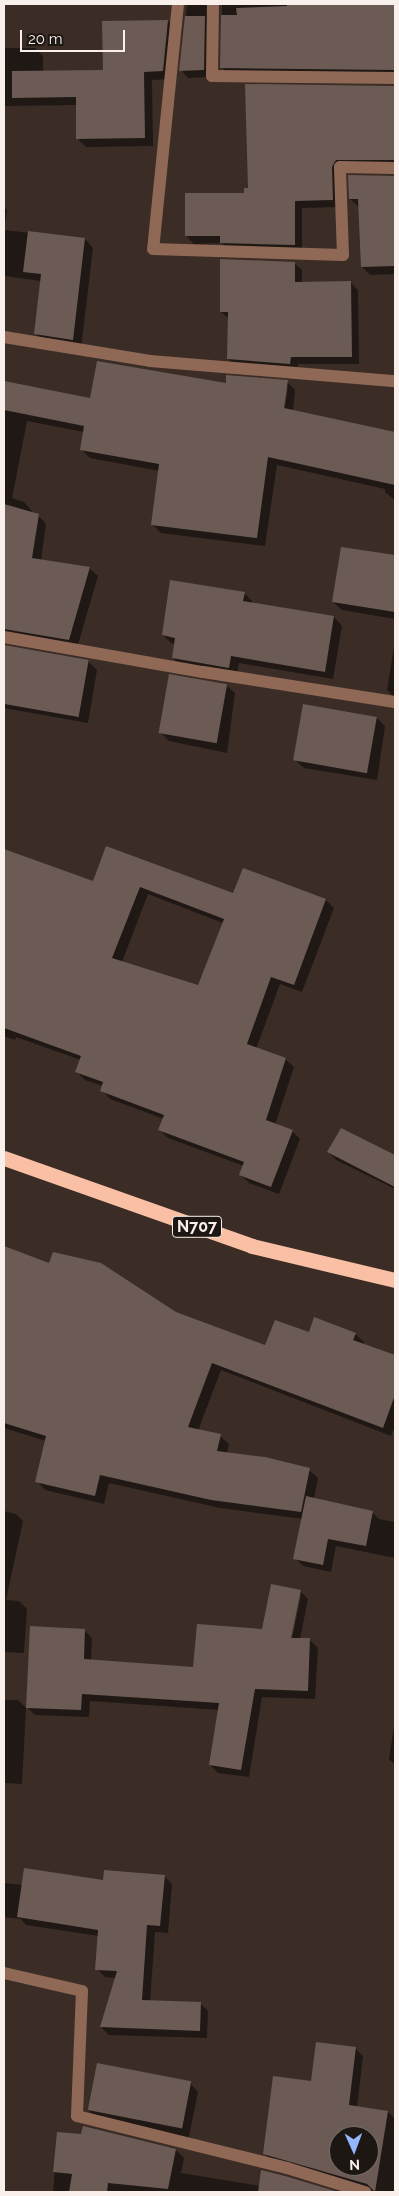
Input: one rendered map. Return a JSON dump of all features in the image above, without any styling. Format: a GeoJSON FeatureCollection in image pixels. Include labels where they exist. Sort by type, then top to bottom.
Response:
{"type":"FeatureCollection","features":[{"type":"Feature","properties":{"kind":"highway","name":"N707"},"geometry":{"type":"LineString","coordinates":[[4,1158],[252,1246],[395,1280]]}},
{"type":"Feature","properties":{"kind":"street"},"geometry":{"type":"LineString","coordinates":[[178,4],[154,249],[343,255],[340,167],[395,168]]}},
{"type":"Feature","properties":{"kind":"street"},"geometry":{"type":"LineString","coordinates":[[213,4],[212,76],[395,78]]}},
{"type":"Feature","properties":{"kind":"street"},"geometry":{"type":"LineString","coordinates":[[4,337],[150,361],[395,381]]}},
{"type":"Feature","properties":{"kind":"street"},"geometry":{"type":"LineString","coordinates":[[4,637],[203,672],[395,702]]}},
{"type":"Feature","properties":{"kind":"street"},"geometry":{"type":"LineString","coordinates":[[4,1973],[82,1991],[77,2116],[287,2168],[365,2192]]}},
{"type":"Feature","properties":{"kind":"building"},"geometry":{"type":"Polygon","coordinates":[[[287,4],[395,4],[395,70],[220,68],[221,15],[237,15],[236,8],[287,6],[287,4]]]}},
{"type":"Feature","properties":{"kind":"building"},"geometry":{"type":"Polygon","coordinates":[[[185,16],[205,16],[204,70],[179,71],[185,16]]]}},
{"type":"Feature","properties":{"kind":"building"},"geometry":{"type":"Polygon","coordinates":[[[168,20],[163,71],[144,72],[145,138],[76,139],[76,97],[12,98],[12,71],[103,70],[102,21],[168,20]]]}},
{"type":"Feature","properties":{"kind":"building"},"geometry":{"type":"Polygon","coordinates":[[[245,84],[395,86],[395,160],[336,160],[332,167],[333,200],[295,201],[295,245],[220,243],[220,236],[185,236],[185,193],[244,193],[244,188],[248,188],[245,84]]]}},
{"type":"Feature","properties":{"kind":"building"},"geometry":{"type":"Polygon","coordinates":[[[348,175],[395,176],[395,266],[361,267],[358,199],[349,199],[348,175]]]}},
{"type":"Feature","properties":{"kind":"building"},"geometry":{"type":"Polygon","coordinates":[[[28,231],[85,238],[73,340],[34,334],[41,274],[23,272],[28,231]]]}},
{"type":"Feature","properties":{"kind":"building"},"geometry":{"type":"Polygon","coordinates":[[[220,259],[295,262],[295,282],[351,281],[352,357],[291,357],[290,364],[227,359],[228,312],[220,312],[220,259]]]}},
{"type":"Feature","properties":{"kind":"building"},"geometry":{"type":"Polygon","coordinates":[[[97,361],[226,383],[226,375],[288,380],[284,408],[395,432],[395,485],[268,457],[257,538],[151,525],[159,464],[80,450],[84,426],[4,410],[4,381],[90,398],[97,361]]]}},
{"type":"Feature","properties":{"kind":"building"},"geometry":{"type":"Polygon","coordinates":[[[4,504],[39,514],[32,558],[90,567],[69,640],[4,629],[4,504]]]}},
{"type":"Feature","properties":{"kind":"building"},"geometry":{"type":"Polygon","coordinates":[[[341,547],[395,555],[395,612],[332,602],[341,547]]]}},
{"type":"Feature","properties":{"kind":"building"},"geometry":{"type":"Polygon","coordinates":[[[170,580],[245,592],[243,601],[334,616],[325,672],[231,656],[229,668],[172,658],[175,638],[162,635],[170,580]]]}},
{"type":"Feature","properties":{"kind":"building"},"geometry":{"type":"Polygon","coordinates":[[[4,645],[89,660],[79,717],[4,704],[4,645]]]}},
{"type":"Feature","properties":{"kind":"building"},"geometry":{"type":"Polygon","coordinates":[[[169,674],[227,684],[217,743],[159,733],[169,674]]]}},
{"type":"Feature","properties":{"kind":"building"},"geometry":{"type":"Polygon","coordinates":[[[303,704],[377,717],[367,773],[293,760],[303,704]]]}},
{"type":"Feature","properties":{"kind":"building"},"geometry":{"type":"Polygon","coordinates":[[[106,846],[233,893],[243,868],[326,899],[294,985],[271,977],[247,1044],[286,1058],[266,1120],[293,1130],[271,1187],[239,1175],[244,1162],[158,1130],[164,1115],[100,1091],[103,1082],[75,1072],[81,1056],[4,1028],[4,849],[93,881],[106,846]],[[140,887],[112,958],[198,985],[224,919],[140,887]]]}},
{"type":"Feature","properties":{"kind":"building"},"geometry":{"type":"Polygon","coordinates":[[[341,1128],[395,1155],[395,1187],[327,1152],[341,1128]]]}},
{"type":"Feature","properties":{"kind":"building"},"geometry":{"type":"Polygon","coordinates":[[[4,1246],[49,1263],[53,1252],[101,1263],[176,1312],[265,1345],[275,1320],[309,1332],[314,1317],[356,1333],[353,1340],[395,1355],[395,1395],[383,1428],[212,1363],[188,1427],[221,1434],[217,1451],[265,1457],[310,1468],[301,1512],[211,1500],[100,1475],[95,1496],[35,1482],[46,1436],[4,1423],[4,1246]]]}},
{"type":"Feature","properties":{"kind":"building"},"geometry":{"type":"Polygon","coordinates":[[[306,1496],[373,1511],[366,1546],[328,1539],[323,1565],[293,1559],[306,1496]]]}},
{"type":"Feature","properties":{"kind":"building"},"geometry":{"type":"Polygon","coordinates":[[[271,1584],[301,1590],[291,1638],[310,1638],[308,1691],[255,1689],[241,1770],[209,1765],[219,1703],[82,1694],[81,1710],[26,1708],[30,1626],[85,1629],[84,1659],[193,1667],[197,1624],[262,1629],[271,1584]]]}},
{"type":"Feature","properties":{"kind":"building"},"geometry":{"type":"Polygon","coordinates":[[[24,1868],[103,1880],[104,1870],[165,1875],[160,1926],[147,1925],[142,2000],[201,2002],[200,2031],[100,2027],[117,1971],[95,1970],[98,1930],[17,1917],[24,1868]]]}},
{"type":"Feature","properties":{"kind":"building"},"geometry":{"type":"Polygon","coordinates":[[[316,2042],[356,2047],[349,2105],[388,2111],[379,2167],[379,2126],[329,2126],[329,2173],[263,2154],[273,2076],[311,2081],[316,2042]]]}},
{"type":"Feature","properties":{"kind":"building"},"geometry":{"type":"Polygon","coordinates":[[[97,2063],[191,2081],[182,2128],[88,2110],[97,2063]]]}},
{"type":"Feature","properties":{"kind":"building"},"geometry":{"type":"Polygon","coordinates":[[[83,2126],[176,2149],[168,2189],[108,2183],[107,2192],[69,2192],[72,2174],[53,2172],[57,2132],[81,2134],[83,2126]]]}},
{"type":"Feature","properties":{"kind":"building"},"geometry":{"type":"Polygon","coordinates":[[[261,2170],[285,2176],[338,2192],[258,2192],[261,2170]]]}},
{"type":"Feature","properties":{"kind":"building"},"geometry":{"type":"Polygon","coordinates":[[[339,2176],[378,2176],[375,2192],[367,2184],[339,2176]]]}}]}
